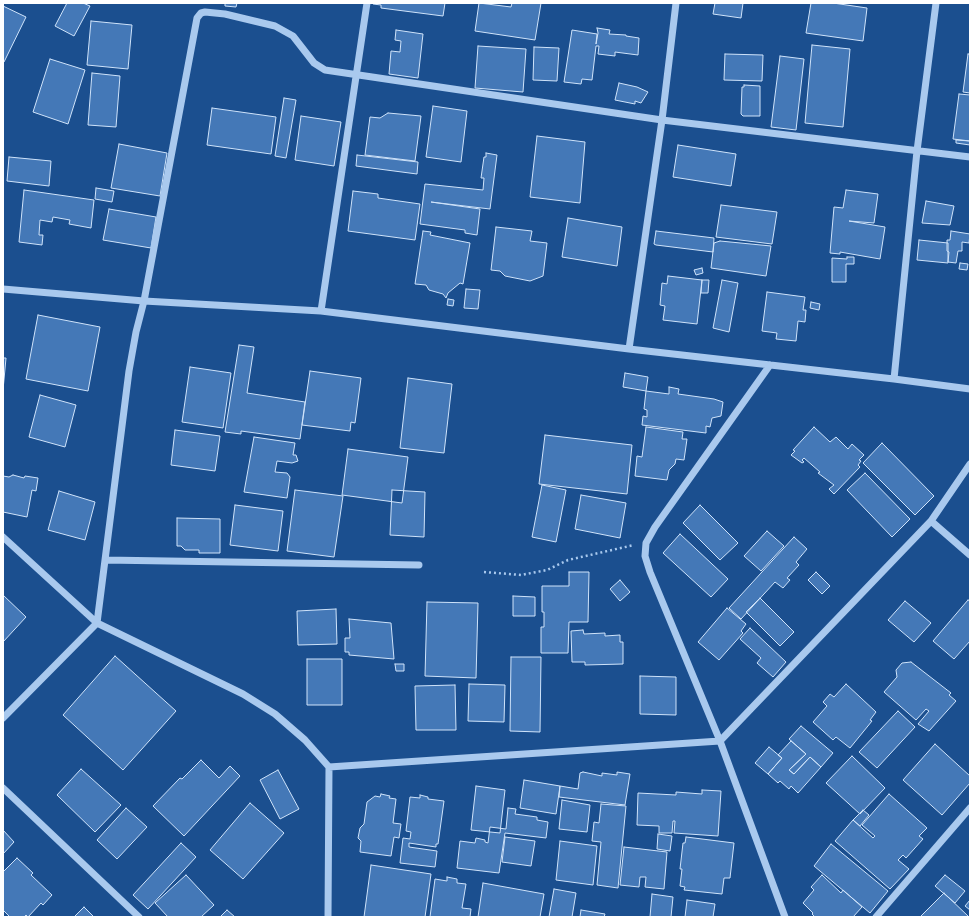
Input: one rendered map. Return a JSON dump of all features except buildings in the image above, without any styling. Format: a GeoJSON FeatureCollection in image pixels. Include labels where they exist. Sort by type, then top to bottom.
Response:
{"type":"FeatureCollection","features":[{"type":"Feature","properties":{"kind":"street"},"geometry":{"type":"LineString","coordinates":[[321,311],[367,3]]}},
{"type":"Feature","properties":{"kind":"street"},"geometry":{"type":"LineString","coordinates":[[629,349],[662,120],[676,3]]}},
{"type":"Feature","properties":{"kind":"street"},"geometry":{"type":"LineString","coordinates":[[894,379],[917,151],[936,3]]}},
{"type":"Feature","properties":{"kind":"street"},"geometry":{"type":"LineString","coordinates":[[3,718],[97,623],[129,371],[136,332],[144,301],[197,18],[201,13],[225,14],[275,26],[293,36],[320,67],[357,75],[662,120],[970,157]]}},
{"type":"Feature","properties":{"kind":"street"},"geometry":{"type":"LineString","coordinates":[[3,289],[144,301],[321,311],[629,349],[894,379],[970,390]]}},
{"type":"Feature","properties":{"kind":"street"},"geometry":{"type":"LineString","coordinates":[[770,364],[655,527],[646,543],[645,556],[650,572],[720,741],[785,917]]}},
{"type":"Feature","properties":{"kind":"street"},"geometry":{"type":"LineString","coordinates":[[329,767],[720,741],[931,521],[970,464]]}},
{"type":"Feature","properties":{"kind":"street"},"geometry":{"type":"LineString","coordinates":[[931,521],[970,555]]}},
{"type":"Feature","properties":{"kind":"street"},"geometry":{"type":"LineString","coordinates":[[3,537],[97,623],[243,694],[275,714],[305,740],[329,767],[328,917]]}},
{"type":"Feature","properties":{"kind":"street"},"geometry":{"type":"LineString","coordinates":[[105,560],[419,564]]}},
{"type":"Feature","properties":{"kind":"street"},"geometry":{"type":"LineString","coordinates":[[3,788],[140,917]]}},
{"type":"Feature","properties":{"kind":"street"},"geometry":{"type":"LineString","coordinates":[[876,917],[970,808]]}},
{"type":"Feature","properties":{"kind":"path"},"geometry":{"type":"LineString","coordinates":[[484,572],[520,575],[547,570],[568,560],[646,543]]}}]}
